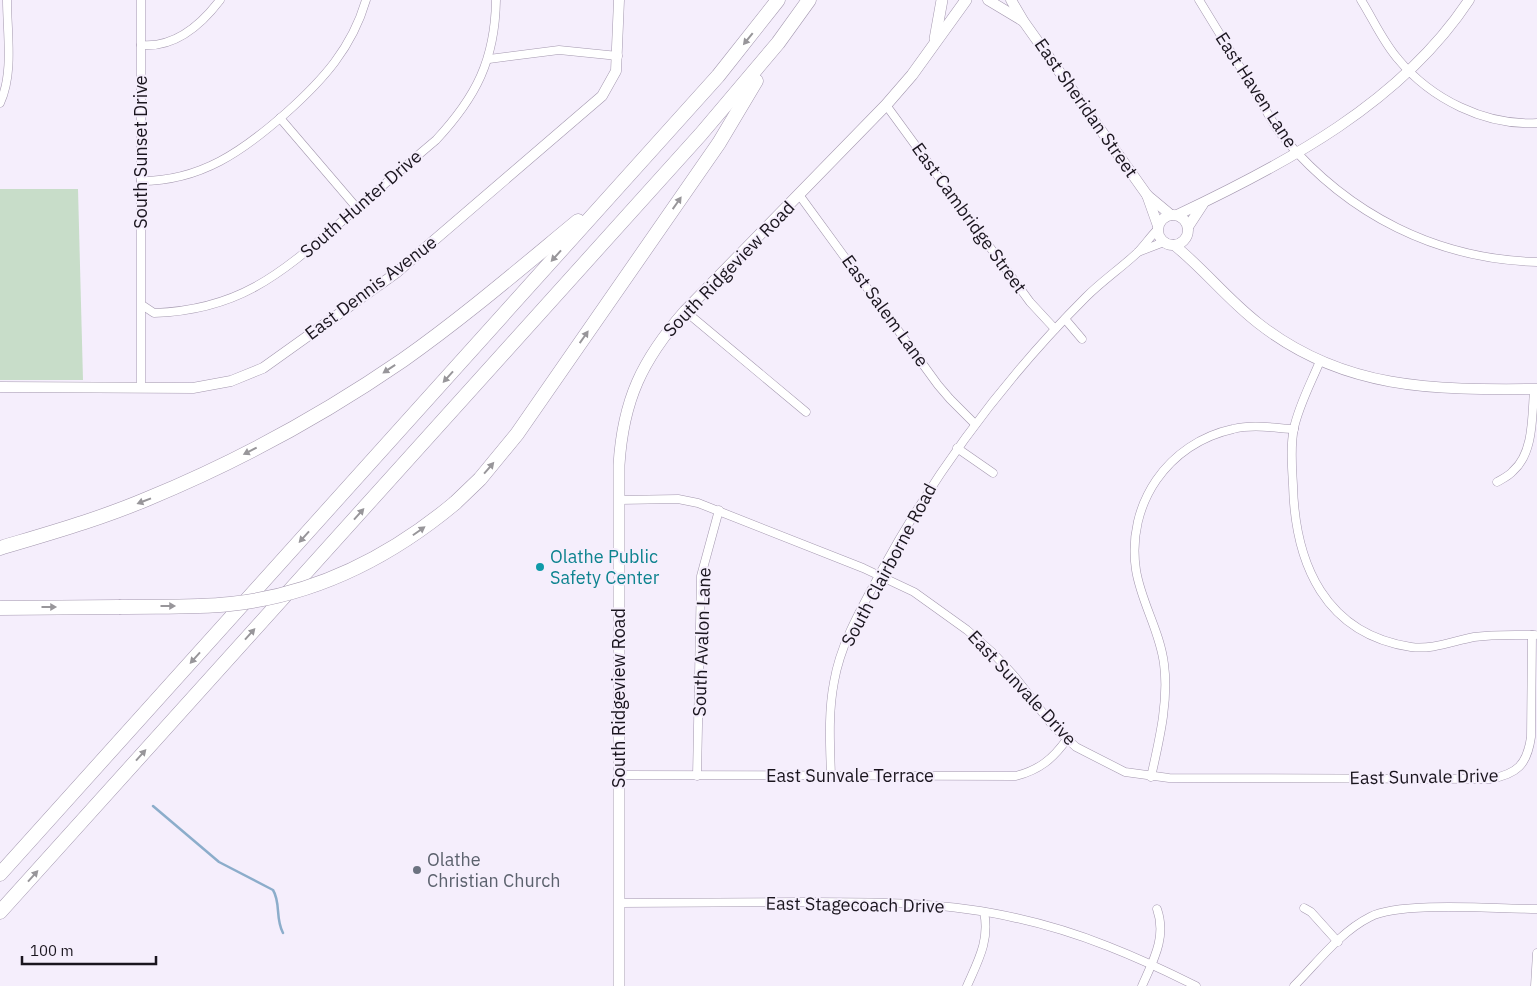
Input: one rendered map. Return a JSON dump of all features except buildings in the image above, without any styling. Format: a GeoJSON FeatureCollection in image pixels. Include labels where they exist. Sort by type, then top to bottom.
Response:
{"type":"FeatureCollection","features":[{"type":"Feature","properties":{"kind":"highway"},"geometry":{"type":"LineString","coordinates":[[0,874],[718,76],[778,0]]}},
{"type":"Feature","properties":{"kind":"highway"},"geometry":{"type":"LineString","coordinates":[[0,912],[695,141],[778,43],[809,0]]}},
{"type":"Feature","properties":{"kind":"highway"},"geometry":{"type":"LineString","coordinates":[[0,608],[229,604],[279,596],[309,588],[343,575],[386,554],[455,503],[480,479],[517,434],[719,143],[778,43]]}},
{"type":"Feature","properties":{"kind":"highway"},"geometry":{"type":"LineString","coordinates":[[0,548],[146,500],[189,482],[284,433],[352,393],[412,353],[485,298],[612,194]]}},
{"type":"Feature","properties":{"kind":"main road","name":"South Ridgeview Road"},"geometry":{"type":"LineString","coordinates":[[933,45],[941,17],[942,0]]}},
{"type":"Feature","properties":{"kind":"main road","name":"South Ridgeview Road"},"geometry":{"type":"LineString","coordinates":[[619,986],[619,500],[621,437],[635,385],[660,340],[685,311],[800,196],[886,105],[912,75],[966,0]]}},
{"type":"Feature","properties":{"kind":"street"},"geometry":{"type":"LineString","coordinates":[[0,103],[5,91],[7,78],[7,0]]}},
{"type":"Feature","properties":{"kind":"street","name":"South Sunset Drive"},"geometry":{"type":"LineString","coordinates":[[141,0],[141,388]]}},
{"type":"Feature","properties":{"kind":"street"},"geometry":{"type":"LineString","coordinates":[[141,45],[161,46],[172,41],[202,20],[220,0]]}},
{"type":"Feature","properties":{"kind":"street"},"geometry":{"type":"LineString","coordinates":[[142,181],[176,178],[218,163],[241,149],[280,118],[327,75],[340,58],[351,40],[366,0]]}},
{"type":"Feature","properties":{"kind":"street","name":"South Hunter Drive"},"geometry":{"type":"LineString","coordinates":[[142,305],[154,313],[169,313],[215,305],[240,296],[284,271],[449,125],[464,106],[489,59],[493,39],[496,0]]}},
{"type":"Feature","properties":{"kind":"street","name":"East Dennis Avenue"},"geometry":{"type":"LineString","coordinates":[[0,387],[141,388],[213,386],[245,376],[281,356],[396,274],[592,106],[609,86],[616,71],[619,0]]}},
{"type":"Feature","properties":{"kind":"street","name":"East Sheridan Street"},"geometry":{"type":"LineString","coordinates":[[988,0],[1024,22]]}},
{"type":"Feature","properties":{"kind":"street","name":"East Sheridan Street"},"geometry":{"type":"LineString","coordinates":[[1011,0],[1024,22],[1147,195],[1158,228]]}},
{"type":"Feature","properties":{"kind":"street","name":"East Haven Lane"},"geometry":{"type":"LineString","coordinates":[[1199,0],[1283,137],[1324,181],[1355,205],[1406,234],[1441,247],[1477,256],[1537,262]]}},
{"type":"Feature","properties":{"kind":"street"},"geometry":{"type":"LineString","coordinates":[[1361,0],[1396,58],[1432,92],[1461,107],[1506,121],[1537,123]]}},
{"type":"Feature","properties":{"kind":"street"},"geometry":{"type":"LineString","coordinates":[[1470,0],[1447,30],[1409,71],[1376,100],[1343,124],[1203,204],[1161,220],[1158,228],[1169,244],[1196,262],[1235,304],[1259,324],[1320,361],[1371,378],[1416,387],[1536,390],[1525,452],[1514,471],[1497,482]]}},
{"type":"Feature","properties":{"kind":"street"},"geometry":{"type":"LineString","coordinates":[[489,59],[559,50],[618,56]]}},
{"type":"Feature","properties":{"kind":"street","name":"East Cambridge Street"},"geometry":{"type":"LineString","coordinates":[[886,105],[1030,302],[1055,329]]}},
{"type":"Feature","properties":{"kind":"street"},"geometry":{"type":"LineString","coordinates":[[280,118],[357,208]]}},
{"type":"Feature","properties":{"kind":"street","name":"East Sheridan Street"},"geometry":{"type":"LineString","coordinates":[[1147,195],[1174,215]]}},
{"type":"Feature","properties":{"kind":"street","name":"East Salem Lane"},"geometry":{"type":"LineString","coordinates":[[800,196],[938,385],[950,400],[974,423]]}},
{"type":"Feature","properties":{"kind":"street"},"geometry":{"type":"LineString","coordinates":[[1169,244],[1179,244],[1203,204]]}},
{"type":"Feature","properties":{"kind":"street"},"geometry":{"type":"LineString","coordinates":[[1174,215],[1182,218],[1196,262]]}},
{"type":"Feature","properties":{"kind":"street","name":"South Clairborne Road"},"geometry":{"type":"LineString","coordinates":[[832,776],[831,706],[834,681],[848,636],[917,509],[974,423],[1055,329],[1108,276],[1138,252],[1158,228]]}},
{"type":"Feature","properties":{"kind":"street","name":"South Clairborne Road"},"geometry":{"type":"LineString","coordinates":[[1138,252],[1169,244]]}},
{"type":"Feature","properties":{"kind":"street"},"geometry":{"type":"LineString","coordinates":[[685,311],[806,412]]}},
{"type":"Feature","properties":{"kind":"street"},"geometry":{"type":"LineString","coordinates":[[1065,319],[1082,339]]}},
{"type":"Feature","properties":{"kind":"street"},"geometry":{"type":"LineString","coordinates":[[1320,361],[1294,429],[1293,496],[1302,549],[1318,589],[1332,608],[1347,622],[1381,640],[1414,647],[1429,647],[1491,635],[1534,635]]}},
{"type":"Feature","properties":{"kind":"street"},"geometry":{"type":"LineString","coordinates":[[1151,777],[1166,682],[1159,643],[1139,584],[1135,562],[1135,536],[1145,498],[1166,466],[1198,441],[1216,433],[1235,428],[1261,426],[1294,429]]}},
{"type":"Feature","properties":{"kind":"street"},"geometry":{"type":"LineString","coordinates":[[957,448],[993,473]]}},
{"type":"Feature","properties":{"kind":"street","name":"East Sunvale Drive"},"geometry":{"type":"LineString","coordinates":[[619,500],[678,499],[719,510],[880,575],[914,592],[967,630],[1015,677],[1053,726],[1076,747],[1106,764],[1134,775],[1151,777],[1490,779],[1506,776],[1524,761],[1529,750],[1534,635]]}},
{"type":"Feature","properties":{"kind":"street","name":"South Avalon Lane"},"geometry":{"type":"LineString","coordinates":[[697,776],[701,576],[719,510]]}},
{"type":"Feature","properties":{"kind":"street","name":"East Sunvale Terrace"},"geometry":{"type":"LineString","coordinates":[[619,775],[1016,776],[1043,766],[1057,753],[1067,739]]}},
{"type":"Feature","properties":{"kind":"street","name":"East Stagecoach Drive"},"geometry":{"type":"LineString","coordinates":[[619,903],[903,903],[984,912],[1058,928],[1103,943],[1152,964],[1196,986]]}},
{"type":"Feature","properties":{"kind":"street"},"geometry":{"type":"LineString","coordinates":[[1304,908],[1312,912],[1338,942]]}},
{"type":"Feature","properties":{"kind":"street"},"geometry":{"type":"LineString","coordinates":[[1142,986],[1161,938],[1160,917],[1157,909]]}},
{"type":"Feature","properties":{"kind":"street"},"geometry":{"type":"LineString","coordinates":[[1294,986],[1338,942],[1369,917],[1386,911],[1404,909],[1537,909]]}},
{"type":"Feature","properties":{"kind":"street"},"geometry":{"type":"LineString","coordinates":[[967,986],[984,949],[987,927],[984,912]]}},
{"type":"Feature","properties":{"kind":"street"},"geometry":{"type":"LineString","coordinates":[[1535,986],[1537,954]]}},
{"type":"Feature","properties":{"kind":"green space"},"geometry":{"type":"Polygon","coordinates":[[[0,189],[78,189],[83,380],[0,380],[0,189]]]}},
{"type":"Feature","properties":{"kind":"waterway"},"geometry":{"type":"LineString","coordinates":[[153,806],[219,862],[273,890],[277,900],[279,922],[283,933]]}},
{"type":"Feature","properties":{"kind":"place","name":"Olathe Public Safety Center"},"geometry":{"type":"Point","coordinates":[540,567]}},
{"type":"Feature","properties":{"kind":"place","name":"Olathe Christian Church"},"geometry":{"type":"Point","coordinates":[417,870]}}]}
